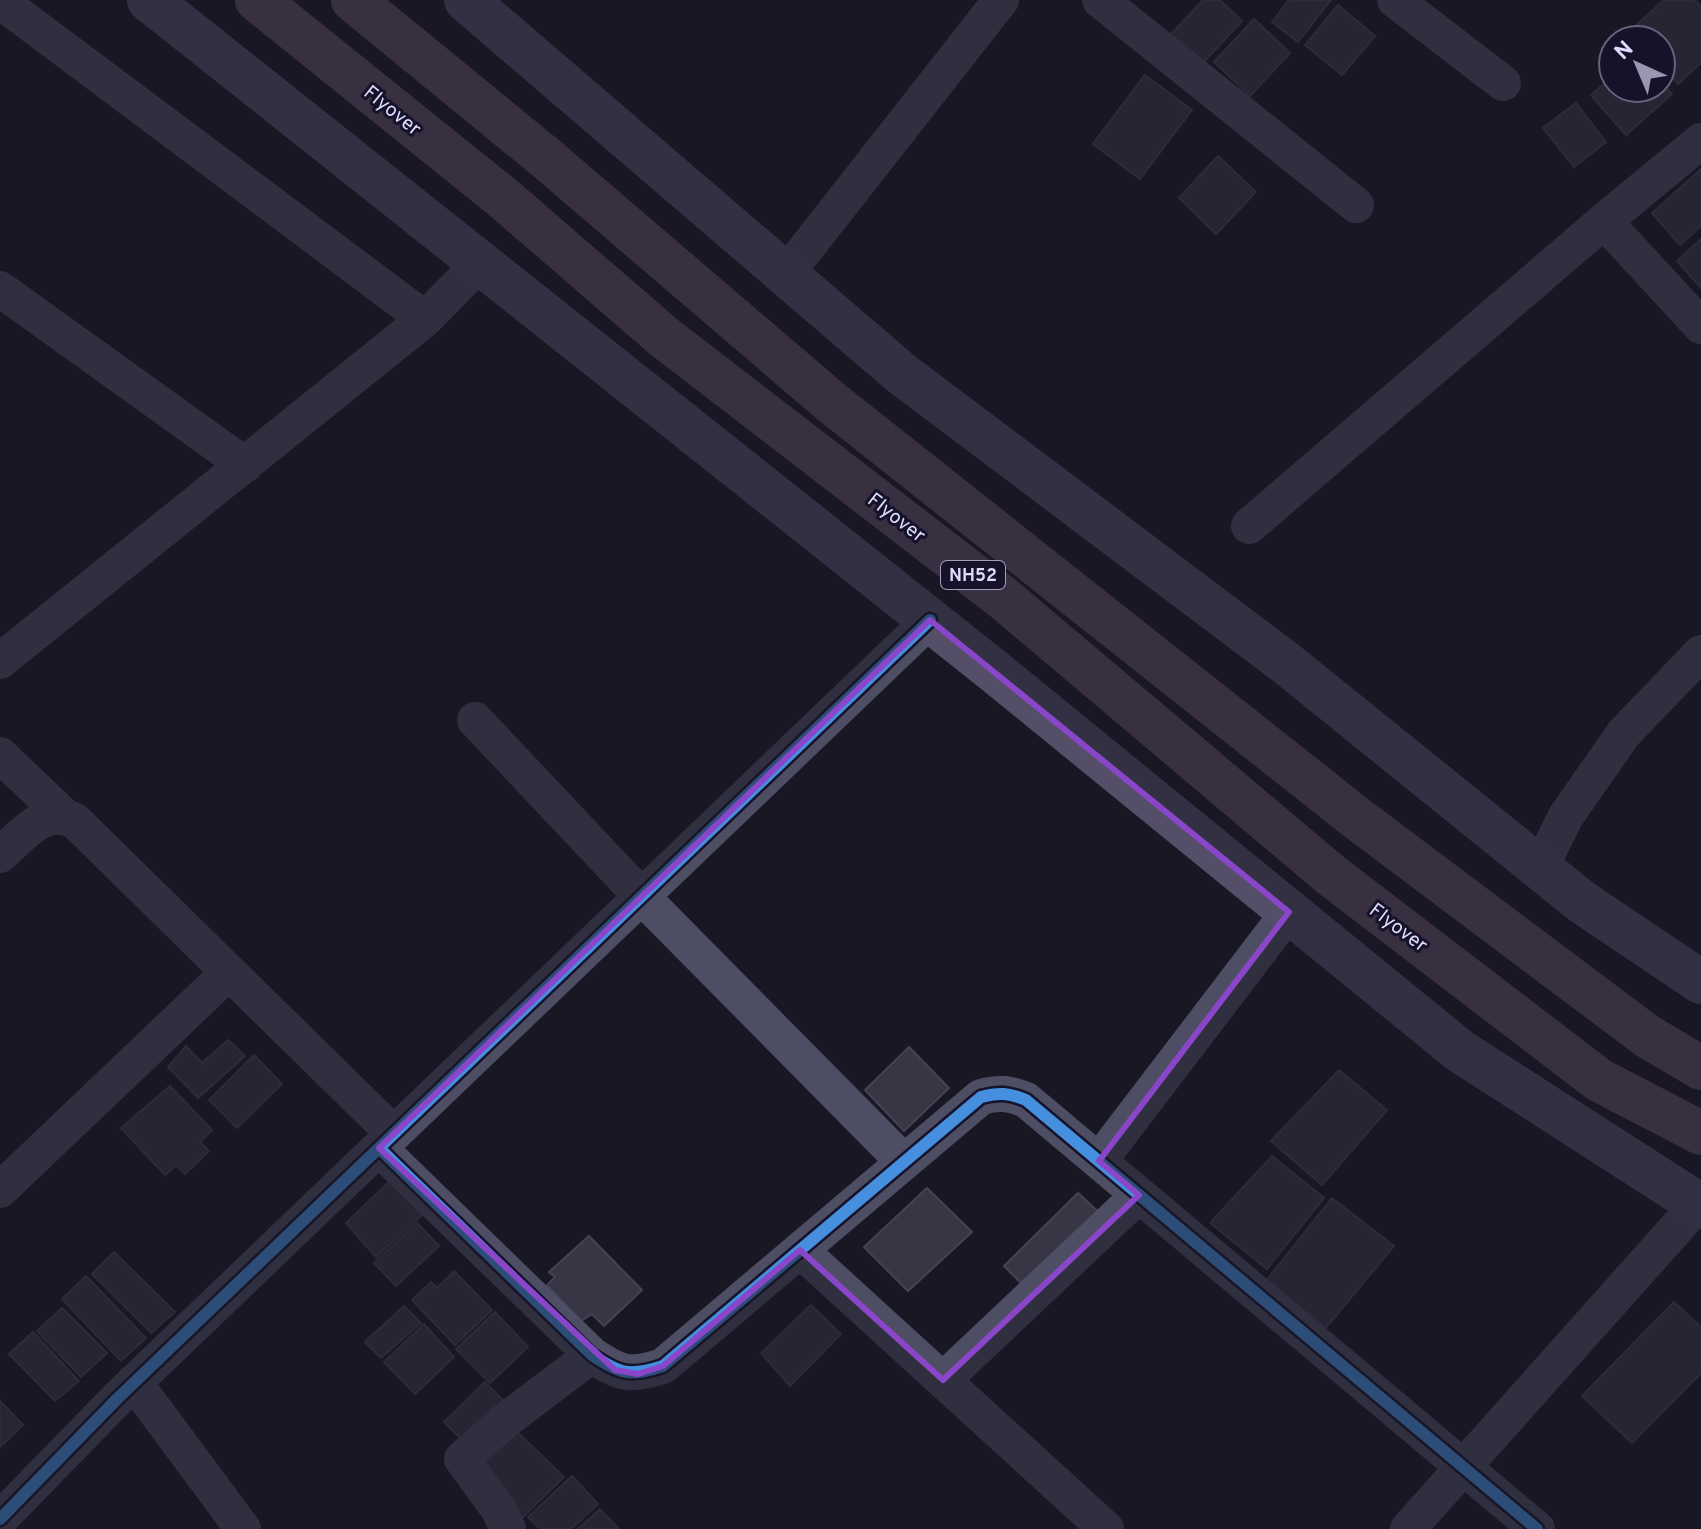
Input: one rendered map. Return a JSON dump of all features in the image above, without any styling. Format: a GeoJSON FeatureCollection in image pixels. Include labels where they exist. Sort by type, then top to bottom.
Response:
{"type":"FeatureCollection","features":[{"type":"Feature","properties":{"kind":"highway","name":"Flyover"},"geometry":{"type":"LineString","coordinates":[[257,0],[502,197],[664,337],[1003,598],[1331,875],[1599,1080],[1701,1133]]}},
{"type":"Feature","properties":{"kind":"highway","name":"NH52"},"geometry":{"type":"LineString","coordinates":[[353,0],[546,158],[831,402],[1354,816],[1647,1036],[1701,1068]]}},
{"type":"Feature","properties":{"kind":"main road"},"geometry":{"type":"LineString","coordinates":[[149,0],[930,620],[1460,1051],[1699,1205]]}},
{"type":"Feature","properties":{"kind":"main road"},"geometry":{"type":"LineString","coordinates":[[466,0],[902,374],[1286,663],[1582,902],[1701,982]]}},
{"type":"Feature","properties":{"kind":"street"},"geometry":{"type":"LineString","coordinates":[[786,274],[1001,0]]}},
{"type":"Feature","properties":{"kind":"street"},"geometry":{"type":"LineString","coordinates":[[1100,0],[1356,205]]}},
{"type":"Feature","properties":{"kind":"street"},"geometry":{"type":"LineString","coordinates":[[1395,0],[1503,83]]}},
{"type":"Feature","properties":{"kind":"street"},"geometry":{"type":"LineString","coordinates":[[0,1],[425,319]]}},
{"type":"Feature","properties":{"kind":"street"},"geometry":{"type":"LineString","coordinates":[[1249,526],[1701,141]]}},
{"type":"Feature","properties":{"kind":"street"},"geometry":{"type":"LineString","coordinates":[[1604,221],[1701,326]]}},
{"type":"Feature","properties":{"kind":"street"},"geometry":{"type":"LineString","coordinates":[[0,661],[425,319],[480,263]]}},
{"type":"Feature","properties":{"kind":"street"},"geometry":{"type":"LineString","coordinates":[[0,289],[245,465]]}},
{"type":"Feature","properties":{"kind":"street"},"geometry":{"type":"LineString","coordinates":[[0,1519],[134,1382],[930,620]]}},
{"type":"Feature","properties":{"kind":"street"},"geometry":{"type":"LineString","coordinates":[[1540,868],[1566,816],[1624,733],[1701,653]]}},
{"type":"Feature","properties":{"kind":"street"},"geometry":{"type":"LineString","coordinates":[[475,720],[641,896],[904,1162]]}},
{"type":"Feature","properties":{"kind":"street"},"geometry":{"type":"LineString","coordinates":[[0,755],[62,814],[75,821],[229,972],[592,1355],[615,1370],[638,1374],[663,1366],[981,1097],[996,1092],[1011,1093],[1026,1100],[1537,1529]]}},
{"type":"Feature","properties":{"kind":"street"},"geometry":{"type":"LineString","coordinates":[[0,855],[39,821],[62,814]]}},
{"type":"Feature","properties":{"kind":"street"},"geometry":{"type":"LineString","coordinates":[[1099,1161],[1289,912]]}},
{"type":"Feature","properties":{"kind":"street"},"geometry":{"type":"LineString","coordinates":[[0,1190],[229,972]]}},
{"type":"Feature","properties":{"kind":"street"},"geometry":{"type":"LineString","coordinates":[[943,1380],[1139,1195]]}},
{"type":"Feature","properties":{"kind":"street"},"geometry":{"type":"LineString","coordinates":[[1408,1529],[1699,1205]]}},
{"type":"Feature","properties":{"kind":"street"},"geometry":{"type":"LineString","coordinates":[[800,1250],[1106,1529]]}},
{"type":"Feature","properties":{"kind":"street"},"geometry":{"type":"LineString","coordinates":[[508,1529],[499,1510],[462,1459],[506,1420],[592,1355]]}},
{"type":"Feature","properties":{"kind":"street"},"geometry":{"type":"LineString","coordinates":[[134,1382],[243,1529]]}},
{"type":"Feature","properties":{"kind":"highlighted area"},"geometry":{"type":"Polygon","coordinates":[[[930,620],[1289,912],[1099,1161],[1139,1195],[943,1380],[800,1250],[663,1366],[638,1374],[615,1370],[379,1148],[930,620]]]}},
{"type":"Feature","properties":{"kind":"building"},"geometry":{"type":"Polygon","coordinates":[[[1203,0],[1220,0],[1242,21],[1202,64],[1171,34],[1203,0]]]}},
{"type":"Feature","properties":{"kind":"building"},"geometry":{"type":"Polygon","coordinates":[[[1289,0],[1331,0],[1298,42],[1272,22],[1289,0]]]}},
{"type":"Feature","properties":{"kind":"building"},"geometry":{"type":"Polygon","coordinates":[[[1664,0],[1695,0],[1701,7],[1701,63],[1678,84],[1677,24],[1638,24],[1664,0]]]}},
{"type":"Feature","properties":{"kind":"building"},"geometry":{"type":"Polygon","coordinates":[[[1338,5],[1375,36],[1342,75],[1305,45],[1338,5]]]}},
{"type":"Feature","properties":{"kind":"building"},"geometry":{"type":"Polygon","coordinates":[[[1254,19],[1290,53],[1250,96],[1214,62],[1254,19]]]}},
{"type":"Feature","properties":{"kind":"building"},"geometry":{"type":"Polygon","coordinates":[[[1145,75],[1192,110],[1140,179],[1093,144],[1145,75]]]}},
{"type":"Feature","properties":{"kind":"building"},"geometry":{"type":"Polygon","coordinates":[[[1576,103],[1606,142],[1574,167],[1543,128],[1576,103]]]}},
{"type":"Feature","properties":{"kind":"building"},"geometry":{"type":"Polygon","coordinates":[[[1599,104],[1661,104],[1626,135],[1599,104]]]}},
{"type":"Feature","properties":{"kind":"building"},"geometry":{"type":"Polygon","coordinates":[[[1218,156],[1256,192],[1216,234],[1179,198],[1218,156]]]}},
{"type":"Feature","properties":{"kind":"building"},"geometry":{"type":"Polygon","coordinates":[[[1701,169],[1701,226],[1680,245],[1652,213],[1701,169]]]}},
{"type":"Feature","properties":{"kind":"building"},"geometry":{"type":"Polygon","coordinates":[[[1701,239],[1701,288],[1677,261],[1701,239]]]}},
{"type":"Feature","properties":{"kind":"building"},"geometry":{"type":"Polygon","coordinates":[[[228,1040],[245,1056],[198,1098],[168,1067],[186,1046],[202,1063],[228,1040]]]}},
{"type":"Feature","properties":{"kind":"building"},"geometry":{"type":"Polygon","coordinates":[[[909,1047],[949,1088],[904,1131],[865,1090],[909,1047]]]}},
{"type":"Feature","properties":{"kind":"building"},"geometry":{"type":"Polygon","coordinates":[[[254,1055],[282,1084],[237,1128],[209,1100],[254,1055]]]}},
{"type":"Feature","properties":{"kind":"building"},"geometry":{"type":"Polygon","coordinates":[[[1339,1070],[1387,1110],[1322,1185],[1271,1141],[1339,1070]]]}},
{"type":"Feature","properties":{"kind":"building"},"geometry":{"type":"Polygon","coordinates":[[[170,1086],[212,1130],[200,1142],[209,1151],[185,1174],[176,1165],[165,1175],[121,1128],[170,1086]]]}},
{"type":"Feature","properties":{"kind":"building"},"geometry":{"type":"Polygon","coordinates":[[[1272,1156],[1324,1198],[1267,1269],[1210,1223],[1272,1156]]]}},
{"type":"Feature","properties":{"kind":"building"},"geometry":{"type":"Polygon","coordinates":[[[391,1180],[422,1215],[376,1257],[346,1223],[391,1180]]]}},
{"type":"Feature","properties":{"kind":"building"},"geometry":{"type":"Polygon","coordinates":[[[927,1188],[972,1232],[908,1291],[864,1247],[927,1188]]]}},
{"type":"Feature","properties":{"kind":"building"},"geometry":{"type":"Polygon","coordinates":[[[1078,1193],[1105,1218],[1030,1292],[1004,1266],[1078,1193]]]}},
{"type":"Feature","properties":{"kind":"building"},"geometry":{"type":"Polygon","coordinates":[[[1332,1198],[1394,1246],[1324,1330],[1266,1281],[1332,1198]]]}},
{"type":"Feature","properties":{"kind":"building"},"geometry":{"type":"Polygon","coordinates":[[[417,1223],[439,1246],[396,1286],[374,1263],[417,1223]]]}},
{"type":"Feature","properties":{"kind":"building"},"geometry":{"type":"Polygon","coordinates":[[[589,1236],[642,1290],[604,1326],[592,1314],[581,1321],[547,1285],[555,1277],[549,1272],[589,1236]]]}},
{"type":"Feature","properties":{"kind":"building"},"geometry":{"type":"Polygon","coordinates":[[[114,1252],[175,1312],[151,1333],[92,1274],[114,1252]]]}},
{"type":"Feature","properties":{"kind":"building"},"geometry":{"type":"Polygon","coordinates":[[[454,1271],[492,1310],[455,1345],[412,1300],[431,1282],[437,1288],[454,1271]]]}},
{"type":"Feature","properties":{"kind":"building"},"geometry":{"type":"Polygon","coordinates":[[[86,1276],[146,1338],[121,1361],[62,1299],[86,1276]]]}},
{"type":"Feature","properties":{"kind":"building"},"geometry":{"type":"Polygon","coordinates":[[[1674,1302],[1701,1327],[1701,1373],[1632,1443],[1582,1396],[1674,1302]]]}},
{"type":"Feature","properties":{"kind":"building"},"geometry":{"type":"Polygon","coordinates":[[[811,1305],[841,1334],[790,1386],[761,1353],[811,1305]]]}},
{"type":"Feature","properties":{"kind":"building"},"geometry":{"type":"Polygon","coordinates":[[[404,1306],[421,1323],[381,1358],[365,1342],[404,1306]]]}},
{"type":"Feature","properties":{"kind":"building"},"geometry":{"type":"Polygon","coordinates":[[[62,1308],[107,1353],[81,1377],[37,1331],[62,1308]]]}},
{"type":"Feature","properties":{"kind":"building"},"geometry":{"type":"Polygon","coordinates":[[[495,1312],[528,1347],[490,1383],[456,1349],[495,1312]]]}},
{"type":"Feature","properties":{"kind":"building"},"geometry":{"type":"Polygon","coordinates":[[[424,1324],[454,1357],[415,1394],[384,1362],[424,1324]]]}},
{"type":"Feature","properties":{"kind":"building"},"geometry":{"type":"Polygon","coordinates":[[[33,1332],[79,1381],[55,1401],[9,1354],[33,1332]]]}},
{"type":"Feature","properties":{"kind":"building"},"geometry":{"type":"Polygon","coordinates":[[[485,1382],[510,1407],[469,1447],[444,1422],[485,1382]]]}},
{"type":"Feature","properties":{"kind":"building"},"geometry":{"type":"Polygon","coordinates":[[[0,1401],[23,1425],[0,1447],[0,1401]]]}},
{"type":"Feature","properties":{"kind":"building"},"geometry":{"type":"Polygon","coordinates":[[[509,1424],[564,1477],[522,1518],[470,1459],[509,1424]]]}},
{"type":"Feature","properties":{"kind":"building"},"geometry":{"type":"Polygon","coordinates":[[[572,1476],[598,1504],[571,1529],[540,1529],[528,1517],[572,1476]]]}},
{"type":"Feature","properties":{"kind":"building"},"geometry":{"type":"Polygon","coordinates":[[[600,1509],[619,1529],[578,1529],[600,1509]]]}},
{"type":"Feature","properties":{"kind":"cycle path"},"geometry":{"type":"LineString","coordinates":[[0,1519],[117,1399],[930,620]]}},
{"type":"Feature","properties":{"kind":"cycle path"},"geometry":{"type":"LineString","coordinates":[[379,1148],[592,1355],[618,1370],[642,1372],[663,1366],[981,1097],[999,1094],[1020,1098],[1537,1529]]}}]}
